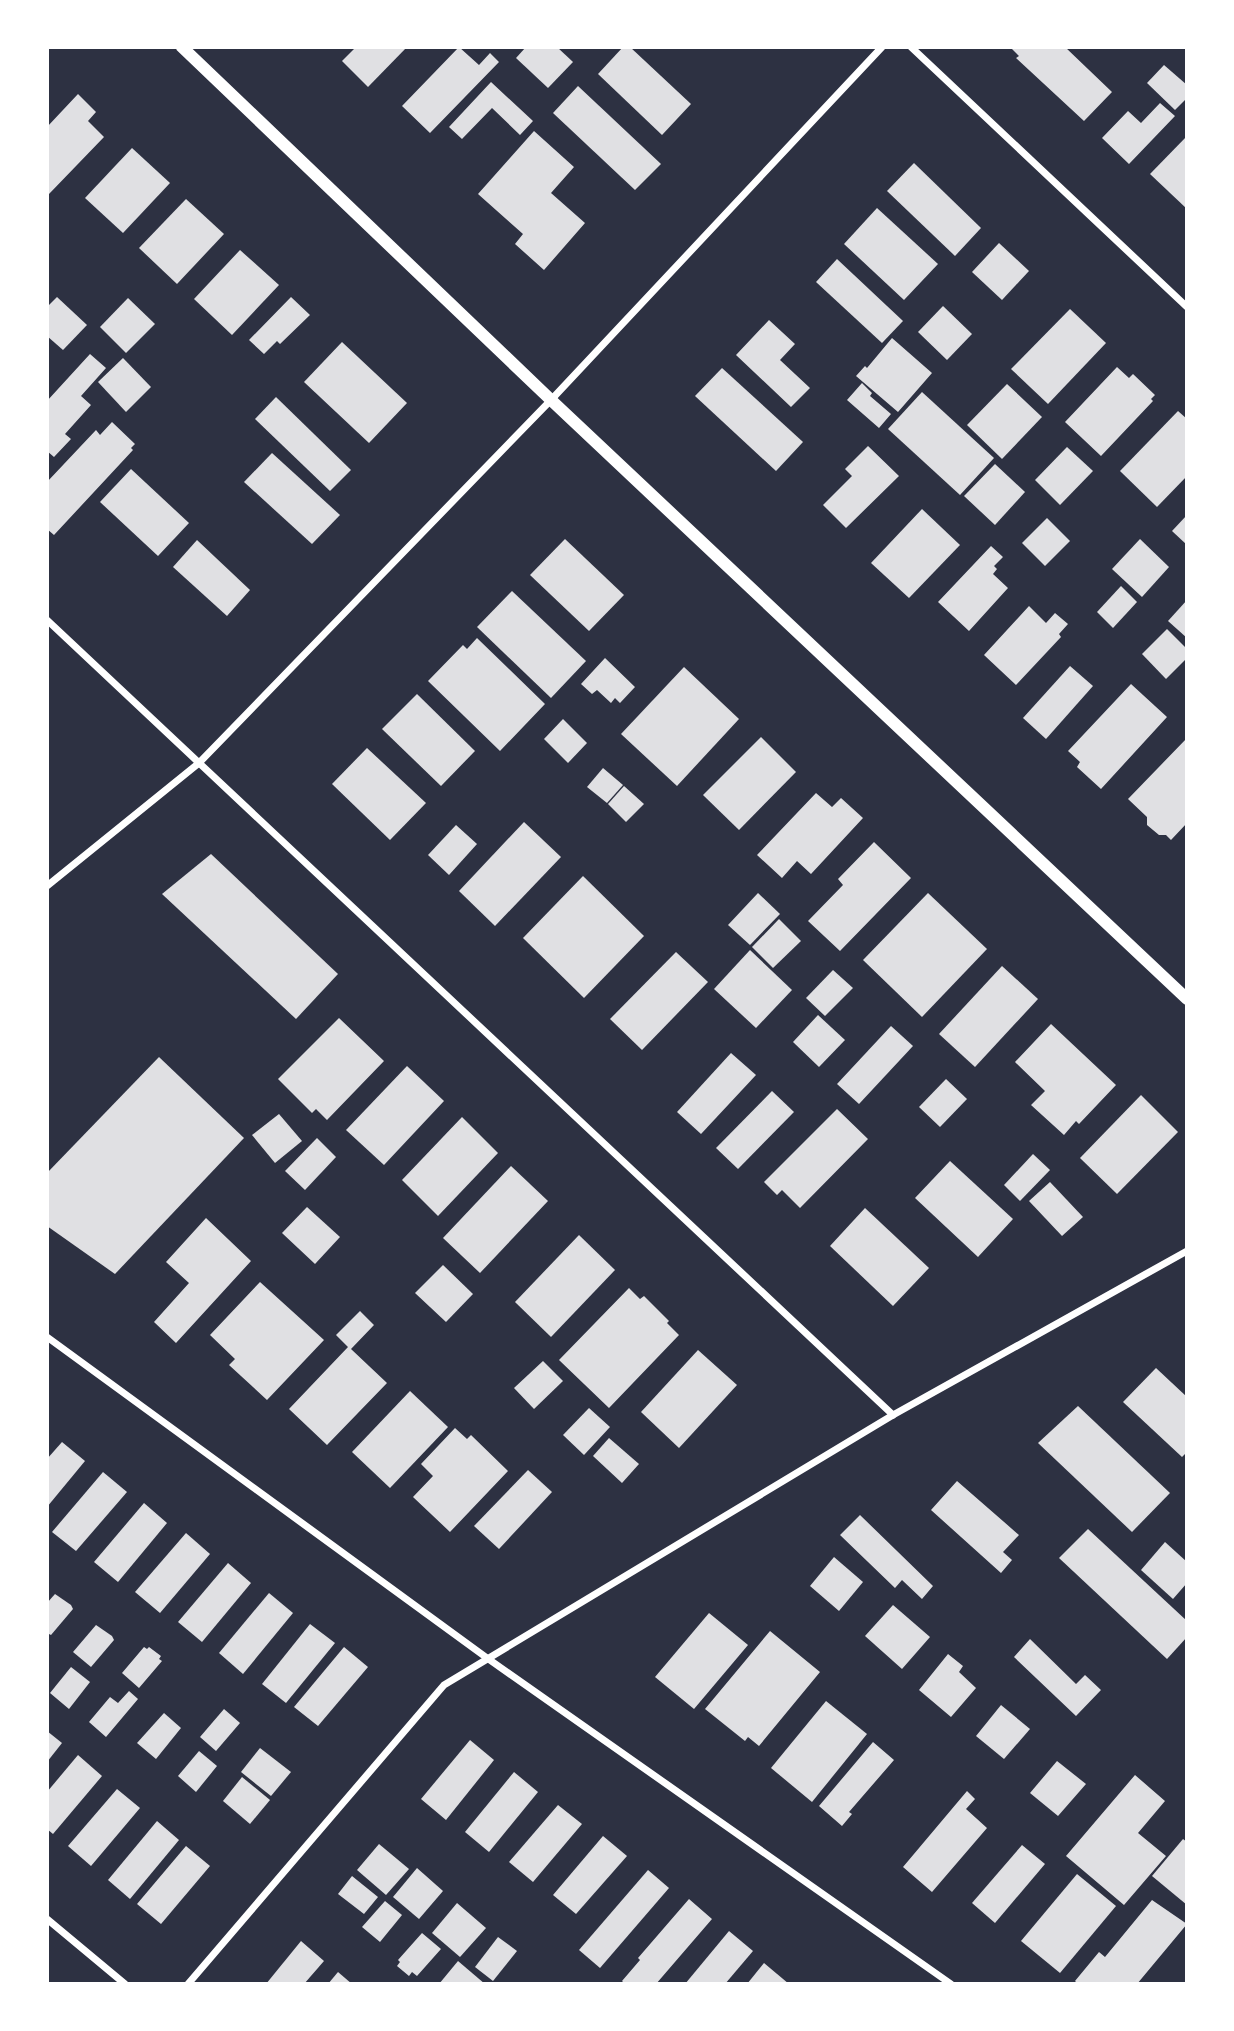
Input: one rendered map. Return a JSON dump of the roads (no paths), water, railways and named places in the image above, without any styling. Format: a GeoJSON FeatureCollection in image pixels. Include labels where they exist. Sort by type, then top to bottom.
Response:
{"type":"FeatureCollection","features":[{"type":"Feature","properties":{"kind":"street"},"geometry":{"type":"LineString","coordinates":[[182,47],[551,400],[1187,999]]}},
{"type":"Feature","properties":{"kind":"street"},"geometry":{"type":"LineString","coordinates":[[47,886],[199,763],[551,400],[882,47]]}},
{"type":"Feature","properties":{"kind":"street"},"geometry":{"type":"LineString","coordinates":[[911,47],[1187,307]]}},
{"type":"Feature","properties":{"kind":"street"},"geometry":{"type":"LineString","coordinates":[[47,620],[893,1415]]}},
{"type":"Feature","properties":{"kind":"street"},"geometry":{"type":"LineString","coordinates":[[188,1984],[444,1685],[893,1415],[1187,1251]]}},
{"type":"Feature","properties":{"kind":"street"},"geometry":{"type":"LineString","coordinates":[[47,1337],[487,1658],[951,1984]]}},
{"type":"Feature","properties":{"kind":"street"},"geometry":{"type":"LineString","coordinates":[[47,1919],[125,1984]]}}]}
